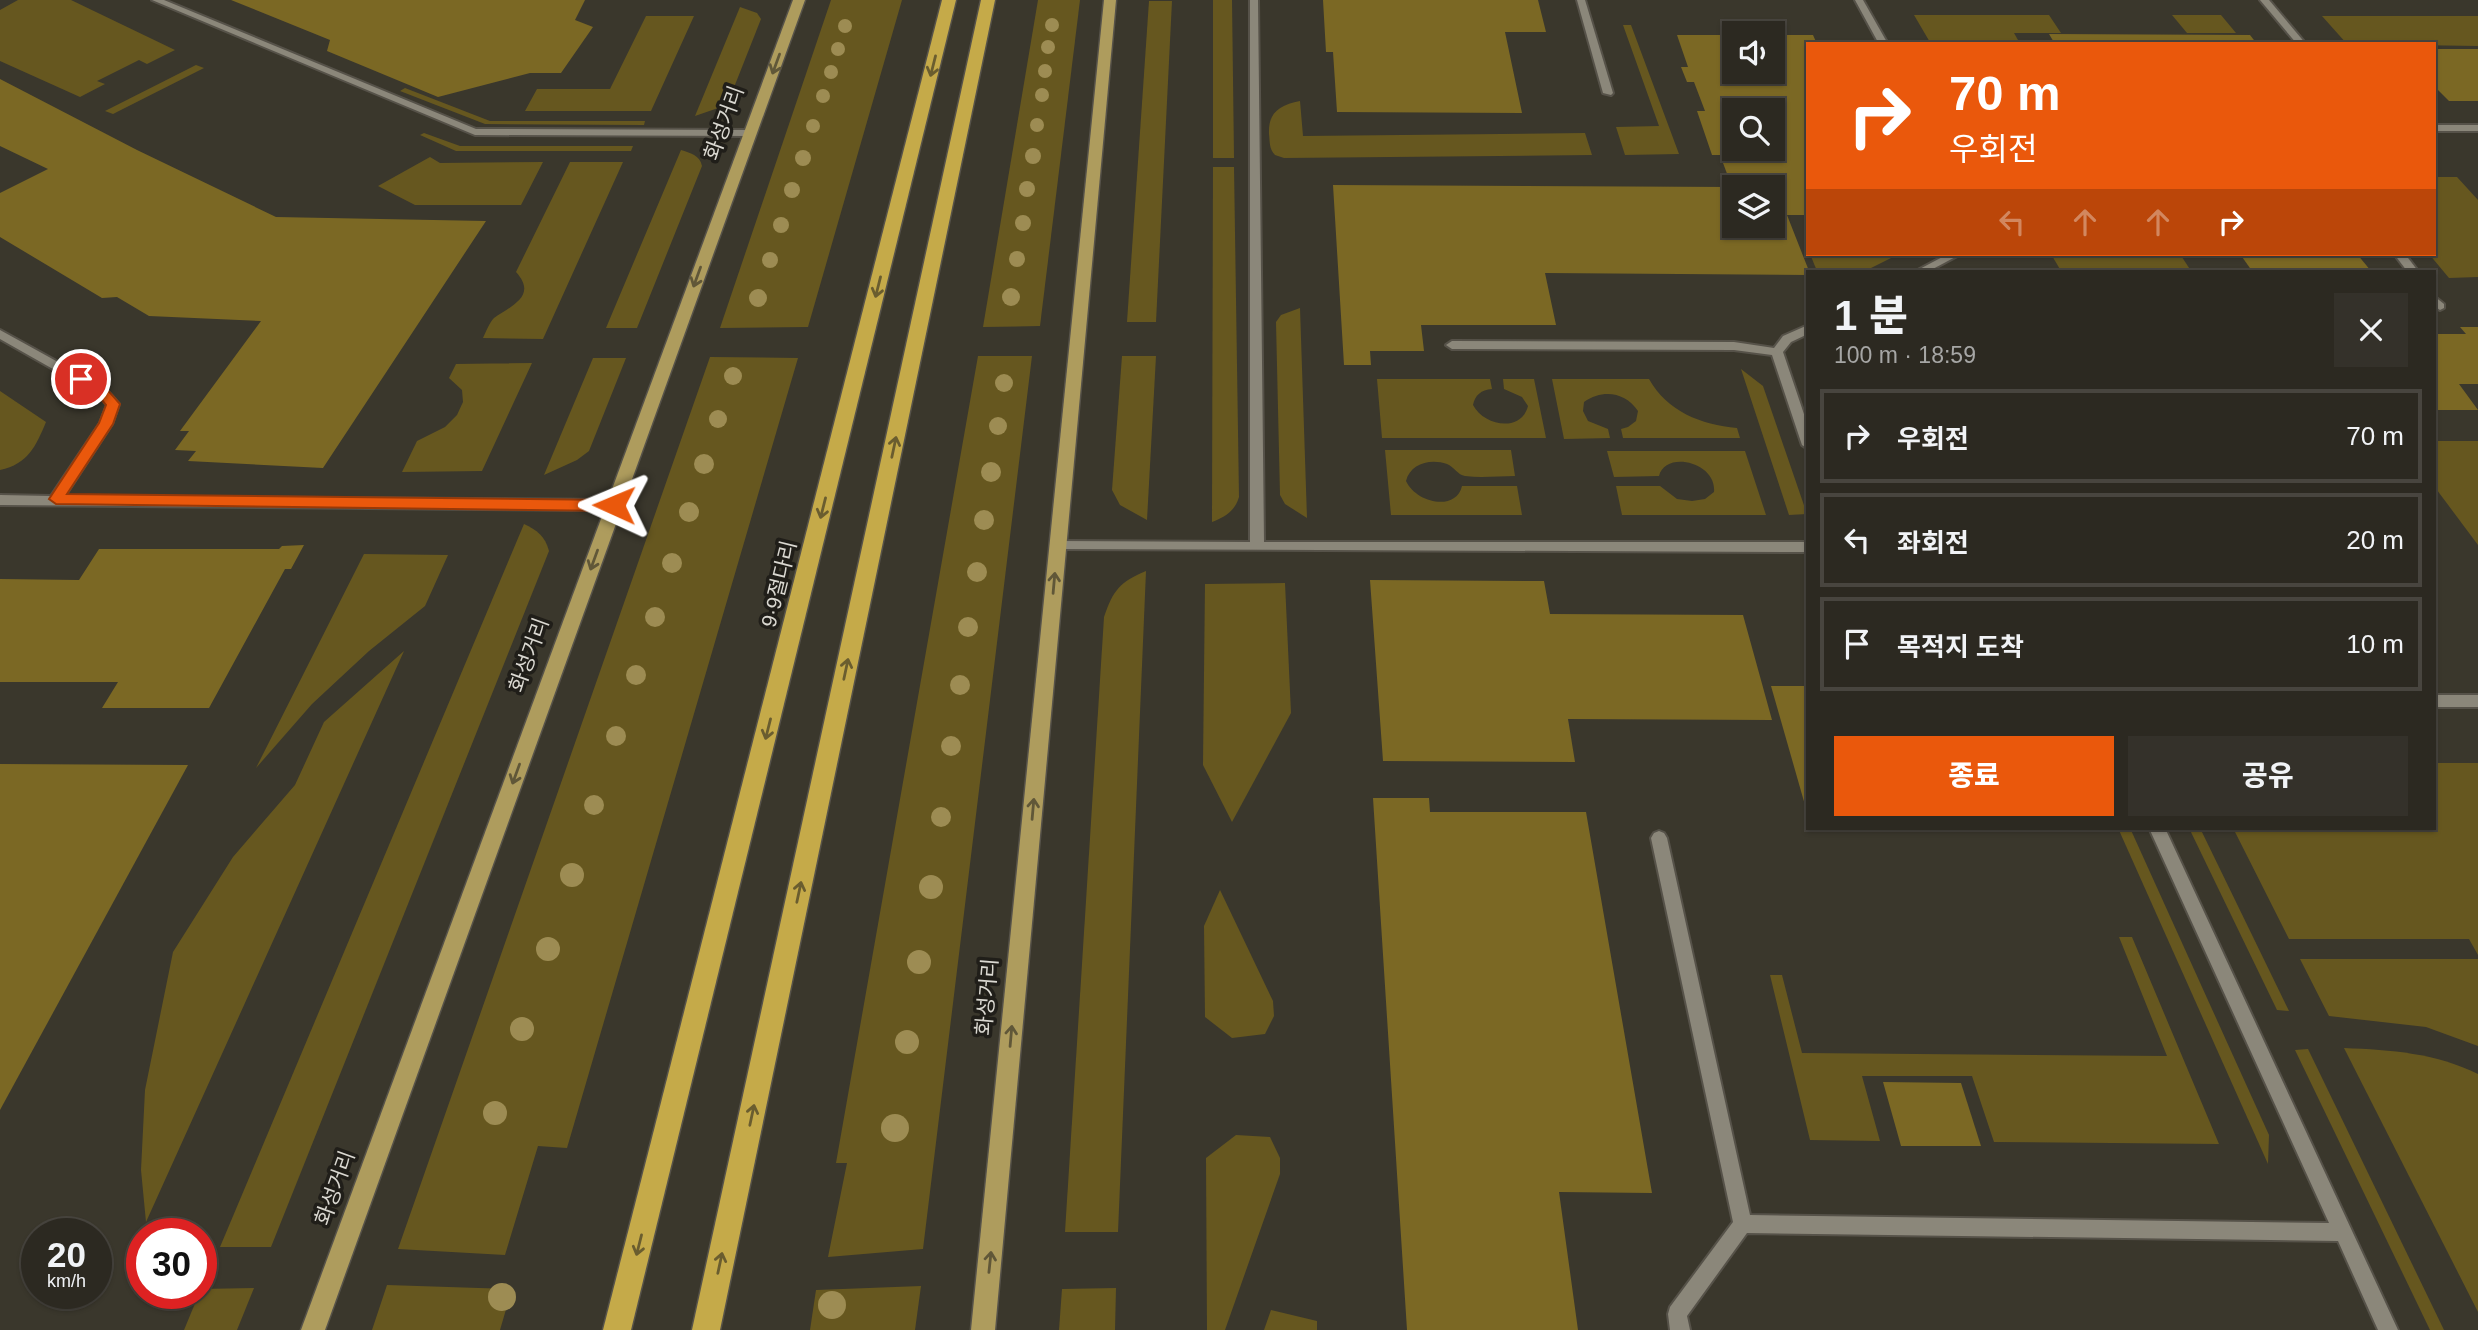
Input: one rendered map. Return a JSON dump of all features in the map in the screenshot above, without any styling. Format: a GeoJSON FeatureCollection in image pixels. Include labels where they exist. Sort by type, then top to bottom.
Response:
{"type":"FeatureCollection","features":[{"type":"Feature","properties":{"kind":"highway","name":"9·9절다리"},"geometry":{"type":"LineString","coordinates":[[617,1330],[949,0]]}},
{"type":"Feature","properties":{"kind":"highway"},"geometry":{"type":"LineString","coordinates":[[706,1330],[988,0]]}},
{"type":"Feature","properties":{"kind":"main road","name":"화성거리"},"geometry":{"type":"LineString","coordinates":[[313,1330],[799,0]]}},
{"type":"Feature","properties":{"kind":"main road","name":"화성거리"},"geometry":{"type":"LineString","coordinates":[[983,1330],[1110,0]]}},
{"type":"Feature","properties":{"kind":"street"},"geometry":{"type":"LineString","coordinates":[[156,0],[475,132],[750,133]]}},
{"type":"Feature","properties":{"kind":"street"},"geometry":{"type":"LineString","coordinates":[[1254,0],[1257,546]]}},
{"type":"Feature","properties":{"kind":"street"},"geometry":{"type":"LineString","coordinates":[[1581,0],[1608,93]]}},
{"type":"Feature","properties":{"kind":"street"},"geometry":{"type":"LineString","coordinates":[[1859,0],[1883,42]]}},
{"type":"Feature","properties":{"kind":"street"},"geometry":{"type":"LineString","coordinates":[[2264,0],[2300,42]]}},
{"type":"Feature","properties":{"kind":"street"},"geometry":{"type":"LineString","coordinates":[[2436,128],[2478,128]]}},
{"type":"Feature","properties":{"kind":"street"},"geometry":{"type":"LineString","coordinates":[[1923,270],[1951,256]]}},
{"type":"Feature","properties":{"kind":"street"},"geometry":{"type":"LineString","coordinates":[[2401,256],[2412,270]]}},
{"type":"Feature","properties":{"kind":"street"},"geometry":{"type":"LineString","coordinates":[[1777,352],[1787,340],[1806,330]]}},
{"type":"Feature","properties":{"kind":"street"},"geometry":{"type":"LineString","coordinates":[[0,334],[102,391],[113,404],[106,424],[56,499]]}},
{"type":"Feature","properties":{"kind":"street"},"geometry":{"type":"LineString","coordinates":[[1452,345],[1734,346],[1777,352]]}},
{"type":"Feature","properties":{"kind":"street"},"geometry":{"type":"LineString","coordinates":[[1777,352],[1806,439]]}},
{"type":"Feature","properties":{"kind":"street"},"geometry":{"type":"LineString","coordinates":[[0,500],[614,505]]}},
{"type":"Feature","properties":{"kind":"street"},"geometry":{"type":"LineString","coordinates":[[1058,547],[1806,547]]}},
{"type":"Feature","properties":{"kind":"street"},"geometry":{"type":"LineString","coordinates":[[2436,701],[2478,701]]}},
{"type":"Feature","properties":{"kind":"street"},"geometry":{"type":"LineString","coordinates":[[2158,830],[2388,1330]]}},
{"type":"Feature","properties":{"kind":"street"},"geometry":{"type":"LineString","coordinates":[[1659,838],[1743,1224],[1677,1314],[1680,1330]]}},
{"type":"Feature","properties":{"kind":"street"},"geometry":{"type":"LineString","coordinates":[[1743,1224],[2343,1232]]}},
{"type":"Feature","properties":{"kind":"shaded area"},"geometry":{"type":"Polygon","coordinates":[[[18,0],[71,0],[175,50],[147,64],[139,60],[97,81],[105,84],[80,97],[0,61],[0,10],[18,0]]]}},
{"type":"Feature","properties":{"kind":"shaded area"},"geometry":{"type":"Polygon","coordinates":[[[831,0],[902,0],[808,327],[720,328],[831,0]]]}},
{"type":"Feature","properties":{"kind":"shaded area"},"geometry":{"type":"Polygon","coordinates":[[[1038,0],[1080,0],[1040,326],[983,327],[1038,0]]]}},
{"type":"Feature","properties":{"kind":"shaded area"},"geometry":{"type":"Polygon","coordinates":[[[1213,0],[1232,0],[1234,158],[1213,158],[1213,0]]]}},
{"type":"Feature","properties":{"kind":"shaded area"},"geometry":{"type":"Polygon","coordinates":[[[1149,1],[1172,1],[1156,322],[1127,322],[1149,1]]]}},
{"type":"Feature","properties":{"kind":"shaded area"},"geometry":{"type":"Polygon","coordinates":[[[740,7],[757,13],[761,19],[729,100],[721,107],[695,116],[740,7]]]}},
{"type":"Feature","properties":{"kind":"shaded area"},"geometry":{"type":"Polygon","coordinates":[[[1914,15],[2049,15],[2061,33],[2014,33],[2018,40],[1930,42],[1914,15]]]}},
{"type":"Feature","properties":{"kind":"shaded area"},"geometry":{"type":"Polygon","coordinates":[[[2172,15],[2221,15],[2236,33],[2187,33],[2172,15]]]}},
{"type":"Feature","properties":{"kind":"shaded area"},"geometry":{"type":"Polygon","coordinates":[[[646,16],[694,16],[651,111],[525,111],[537,89],[610,89],[646,16]]]}},
{"type":"Feature","properties":{"kind":"shaded area"},"geometry":{"type":"Polygon","coordinates":[[[2322,16],[2478,16],[2478,46],[2436,45],[2436,42],[2345,42],[2322,16]]]}},
{"type":"Feature","properties":{"kind":"shaded area"},"geometry":{"type":"Polygon","coordinates":[[[1623,25],[1631,25],[1679,154],[1625,155],[1616,127],[1659,126],[1623,25]]]}},
{"type":"Feature","properties":{"kind":"shaded area"},"geometry":{"type":"Polygon","coordinates":[[[196,65],[204,68],[113,114],[105,111],[196,65]]]}},
{"type":"Feature","properties":{"kind":"shaded area"},"geometry":{"type":"Polygon","coordinates":[[[405,88],[490,121],[645,121],[644,125],[485,124],[400,91],[405,88]]]}},
{"type":"Feature","properties":{"kind":"shaded area"},"geometry":{"type":"Polygon","coordinates":[[[1300,101],[1303,136],[1585,133],[1592,155],[1284,158],[1275,155],[1270,143],[1269,126],[1273,115],[1281,107],[1300,101]]]}},
{"type":"Feature","properties":{"kind":"shaded area"},"geometry":{"type":"Polygon","coordinates":[[[424,133],[460,146],[633,146],[631,151],[456,151],[420,135],[424,133]]]}},
{"type":"Feature","properties":{"kind":"shaded area"},"geometry":{"type":"Polygon","coordinates":[[[681,150],[697,157],[702,166],[637,328],[606,328],[681,150]]]}},
{"type":"Feature","properties":{"kind":"shaded area"},"geometry":{"type":"Polygon","coordinates":[[[430,157],[440,163],[543,162],[521,205],[415,205],[378,186],[430,157]]]}},
{"type":"Feature","properties":{"kind":"shaded area"},"geometry":{"type":"Polygon","coordinates":[[[570,162],[623,162],[543,339],[483,338],[494,318],[520,300],[523,294],[522,280],[516,272],[570,162]]]}},
{"type":"Feature","properties":{"kind":"shaded area"},"geometry":{"type":"Polygon","coordinates":[[[1213,167],[1234,167],[1239,497],[1229,513],[1212,522],[1213,167]]]}},
{"type":"Feature","properties":{"kind":"shaded area"},"geometry":{"type":"Polygon","coordinates":[[[2436,177],[2457,177],[2478,200],[2478,277],[2449,278],[2431,256],[2436,256],[2436,177]]]}},
{"type":"Feature","properties":{"kind":"shaded area"},"geometry":{"type":"Polygon","coordinates":[[[1811,256],[1895,256],[1867,270],[1817,270],[1811,256]]]}},
{"type":"Feature","properties":{"kind":"shaded area"},"geometry":{"type":"Polygon","coordinates":[[[2052,256],[2181,256],[2190,270],[2060,270],[2052,256]]]}},
{"type":"Feature","properties":{"kind":"shaded area"},"geometry":{"type":"Polygon","coordinates":[[[1300,308],[1307,518],[1285,504],[1280,495],[1276,322],[1281,315],[1300,308]]]}},
{"type":"Feature","properties":{"kind":"shaded area"},"geometry":{"type":"Polygon","coordinates":[[[978,356],[1032,356],[923,1249],[828,1257],[847,1163],[836,1163],[978,356]]]}},
{"type":"Feature","properties":{"kind":"shaded area"},"geometry":{"type":"Polygon","coordinates":[[[1122,356],[1156,356],[1147,520],[1120,505],[1112,490],[1122,356]]]}},
{"type":"Feature","properties":{"kind":"shaded area"},"geometry":{"type":"Polygon","coordinates":[[[710,357],[798,358],[567,1148],[538,1146],[505,1255],[398,1249],[710,357]]]}},
{"type":"Feature","properties":{"kind":"shaded area"},"geometry":{"type":"Polygon","coordinates":[[[593,358],[626,358],[589,451],[577,460],[544,475],[593,358]]]}},
{"type":"Feature","properties":{"kind":"shaded area"},"geometry":{"type":"Polygon","coordinates":[[[532,363],[482,471],[402,472],[417,441],[445,427],[457,415],[463,402],[462,390],[449,378],[456,364],[532,363]]]}},
{"type":"Feature","properties":{"kind":"shaded area"},"geometry":{"type":"Polygon","coordinates":[[[1741,369],[1763,386],[1806,511],[1806,514],[1789,515],[1741,369]]]}},
{"type":"Feature","properties":{"kind":"shaded area"},"geometry":{"type":"Polygon","coordinates":[[[1377,379],[1490,379],[1492,389],[1479,394],[1473,405],[1485,418],[1502,424],[1518,420],[1528,406],[1522,397],[1504,389],[1503,379],[1534,379],[1546,438],[1382,438],[1377,379]]]}},
{"type":"Feature","properties":{"kind":"shaded area"},"geometry":{"type":"Polygon","coordinates":[[[1552,379],[1649,379],[1656,390],[1675,408],[1698,420],[1737,428],[1740,438],[1623,438],[1621,429],[1636,421],[1638,411],[1620,396],[1606,394],[1584,402],[1583,411],[1588,421],[1608,429],[1610,438],[1564,439],[1552,379]]]}},
{"type":"Feature","properties":{"kind":"shaded area"},"geometry":{"type":"Polygon","coordinates":[[[0,391],[46,422],[30,453],[18,463],[0,470],[0,391]]]}},
{"type":"Feature","properties":{"kind":"shaded area"},"geometry":{"type":"Polygon","coordinates":[[[2436,441],[2478,441],[2478,545],[2436,489],[2436,441]]]}},
{"type":"Feature","properties":{"kind":"shaded area"},"geometry":{"type":"Polygon","coordinates":[[[1385,450],[1511,450],[1515,476],[1465,476],[1447,464],[1428,462],[1412,470],[1406,481],[1418,495],[1436,502],[1452,499],[1462,486],[1517,486],[1522,515],[1391,515],[1385,450]]]}},
{"type":"Feature","properties":{"kind":"shaded area"},"geometry":{"type":"Polygon","coordinates":[[[1607,451],[1745,451],[1766,515],[1622,515],[1616,486],[1660,486],[1677,499],[1692,501],[1705,499],[1714,492],[1713,482],[1708,473],[1699,467],[1680,462],[1663,468],[1659,476],[1614,477],[1607,451]]]}},
{"type":"Feature","properties":{"kind":"shaded area"},"geometry":{"type":"Polygon","coordinates":[[[524,524],[540,534],[549,551],[271,1247],[220,1247],[524,524]]]}},
{"type":"Feature","properties":{"kind":"shaded area"},"geometry":{"type":"Polygon","coordinates":[[[364,554],[448,555],[425,606],[369,651],[312,704],[256,768],[364,554]]]}},
{"type":"Feature","properties":{"kind":"shaded area"},"geometry":{"type":"Polygon","coordinates":[[[1146,571],[1118,1232],[1065,1232],[1104,617],[1119,588],[1146,571]]]}},
{"type":"Feature","properties":{"kind":"shaded area"},"geometry":{"type":"Polygon","coordinates":[[[1285,583],[1291,713],[1232,822],[1203,765],[1205,584],[1285,583]]]}},
{"type":"Feature","properties":{"kind":"shaded area"},"geometry":{"type":"Polygon","coordinates":[[[404,651],[146,1218],[141,1170],[145,1090],[173,952],[233,857],[295,785],[324,722],[404,651]]]}},
{"type":"Feature","properties":{"kind":"shaded area"},"geometry":{"type":"Polygon","coordinates":[[[2436,763],[2478,763],[2478,955],[2469,939],[2289,939],[2234,830],[2436,830],[2436,763]]]}},
{"type":"Feature","properties":{"kind":"shaded area"},"geometry":{"type":"Polygon","coordinates":[[[2119,830],[2131,830],[2269,1135],[2268,1164],[2119,830]]]}},
{"type":"Feature","properties":{"kind":"shaded area"},"geometry":{"type":"Polygon","coordinates":[[[2190,830],[2201,830],[2289,1011],[2277,1010],[2190,830]]]}},
{"type":"Feature","properties":{"kind":"shaded area"},"geometry":{"type":"Polygon","coordinates":[[[1220,890],[1273,1001],[1274,1016],[1265,1034],[1232,1038],[1205,1017],[1204,926],[1220,890]]]}},
{"type":"Feature","properties":{"kind":"shaded area"},"geometry":{"type":"Polygon","coordinates":[[[2119,937],[2132,937],[2219,1144],[1994,1142],[1972,1076],[1862,1076],[1880,1141],[1810,1140],[1770,975],[1782,975],[1802,1053],[2167,1056],[2119,937]]]}},
{"type":"Feature","properties":{"kind":"shaded area"},"geometry":{"type":"Polygon","coordinates":[[[2300,959],[2478,959],[2478,1046],[2426,1027],[2329,1016],[2300,959]]]}},
{"type":"Feature","properties":{"kind":"shaded area"},"geometry":{"type":"Polygon","coordinates":[[[2344,1048],[2429,1057],[2478,1074],[2478,1312],[2344,1048]]]}},
{"type":"Feature","properties":{"kind":"shaded area"},"geometry":{"type":"Polygon","coordinates":[[[2308,1049],[2444,1330],[2430,1330],[2295,1050],[2308,1049]]]}},
{"type":"Feature","properties":{"kind":"shaded area"},"geometry":{"type":"Polygon","coordinates":[[[1236,1135],[1270,1137],[1280,1158],[1280,1174],[1225,1330],[1207,1330],[1206,1158],[1236,1135]]]}},
{"type":"Feature","properties":{"kind":"shaded area"},"geometry":{"type":"Polygon","coordinates":[[[387,1285],[512,1289],[500,1330],[372,1330],[387,1285]]]}},
{"type":"Feature","properties":{"kind":"shaded area"},"geometry":{"type":"Polygon","coordinates":[[[921,1286],[915,1330],[810,1330],[816,1290],[921,1286]]]}},
{"type":"Feature","properties":{"kind":"shaded area"},"geometry":{"type":"Polygon","coordinates":[[[254,1288],[237,1330],[184,1330],[193,1309],[217,1309],[217,1289],[254,1288]]]}},
{"type":"Feature","properties":{"kind":"shaded area"},"geometry":{"type":"Polygon","coordinates":[[[1116,1288],[1115,1330],[1059,1330],[1062,1289],[1116,1288]]]}},
{"type":"Feature","properties":{"kind":"shaded area"},"geometry":{"type":"Polygon","coordinates":[[[1271,1310],[1317,1321],[1317,1330],[1264,1330],[1271,1310]]]}},
{"type":"Feature","properties":{"kind":"building"},"geometry":{"type":"Polygon","coordinates":[[[231,0],[585,0],[575,20],[593,27],[561,73],[530,73],[438,97],[327,51],[330,40],[231,0]]]}},
{"type":"Feature","properties":{"kind":"building"},"geometry":{"type":"Polygon","coordinates":[[[1323,0],[1538,0],[1546,32],[1505,32],[1522,113],[1337,112],[1333,52],[1326,52],[1323,0]]]}},
{"type":"Feature","properties":{"kind":"building"},"geometry":{"type":"Polygon","coordinates":[[[2049,34],[2250,35],[2255,42],[2054,42],[2049,34]]]}},
{"type":"Feature","properties":{"kind":"building"},"geometry":{"type":"Polygon","coordinates":[[[1677,35],[1722,35],[1722,84],[1785,84],[1785,35],[1813,35],[1816,42],[1806,42],[1806,215],[1787,215],[1809,270],[1806,270],[1806,275],[1545,273],[1556,325],[1421,325],[1424,351],[1370,351],[1371,365],[1344,365],[1333,185],[1722,187],[1722,238],[1785,238],[1785,175],[1728,175],[1722,161],[1785,161],[1785,98],[1722,98],[1722,160],[1720,155],[1712,155],[1697,111],[1705,111],[1694,82],[1687,82],[1681,67],[1688,67],[1677,35]]]}},
{"type":"Feature","properties":{"kind":"building"},"geometry":{"type":"Polygon","coordinates":[[[2436,49],[2478,49],[2478,101],[2449,101],[2436,88],[2436,49]]]}},
{"type":"Feature","properties":{"kind":"building"},"geometry":{"type":"Polygon","coordinates":[[[0,79],[137,150],[276,217],[486,221],[323,468],[188,461],[196,451],[175,450],[189,431],[180,431],[261,321],[149,316],[117,297],[102,298],[0,237],[0,193],[48,169],[0,146],[0,79]]]}},
{"type":"Feature","properties":{"kind":"building"},"geometry":{"type":"Polygon","coordinates":[[[2241,256],[2359,256],[2370,270],[2251,270],[2241,256]]]}},
{"type":"Feature","properties":{"kind":"building"},"geometry":{"type":"Polygon","coordinates":[[[2460,327],[2478,327],[2478,384],[2459,384],[2478,410],[2436,410],[2436,334],[2466,334],[2460,327]]]}},
{"type":"Feature","properties":{"kind":"building"},"geometry":{"type":"Polygon","coordinates":[[[304,545],[291,569],[285,569],[209,708],[102,708],[118,682],[0,682],[0,579],[79,580],[99,549],[279,549],[282,546],[304,545]]]}},
{"type":"Feature","properties":{"kind":"building"},"geometry":{"type":"Polygon","coordinates":[[[1370,580],[1544,581],[1550,614],[1743,615],[1772,720],[1568,719],[1575,762],[1383,761],[1370,580]]]}},
{"type":"Feature","properties":{"kind":"building"},"geometry":{"type":"Polygon","coordinates":[[[1771,686],[1806,686],[1805,805],[1771,686]]]}},
{"type":"Feature","properties":{"kind":"building"},"geometry":{"type":"Polygon","coordinates":[[[0,764],[188,765],[0,1110],[0,764]]]}},
{"type":"Feature","properties":{"kind":"building"},"geometry":{"type":"Polygon","coordinates":[[[1373,798],[1429,798],[1430,812],[1586,812],[1652,1193],[1559,1192],[1578,1330],[1407,1330],[1373,798]]]}},
{"type":"Feature","properties":{"kind":"building"},"geometry":{"type":"Polygon","coordinates":[[[1883,1082],[1961,1083],[1981,1146],[1901,1146],[1883,1082]]]}},
{"type":"Feature","properties":{"kind":"route"},"geometry":{"type":"LineString","coordinates":[[81,379],[102,391],[113,404],[106,424],[56,499],[614,505]]}}]}
